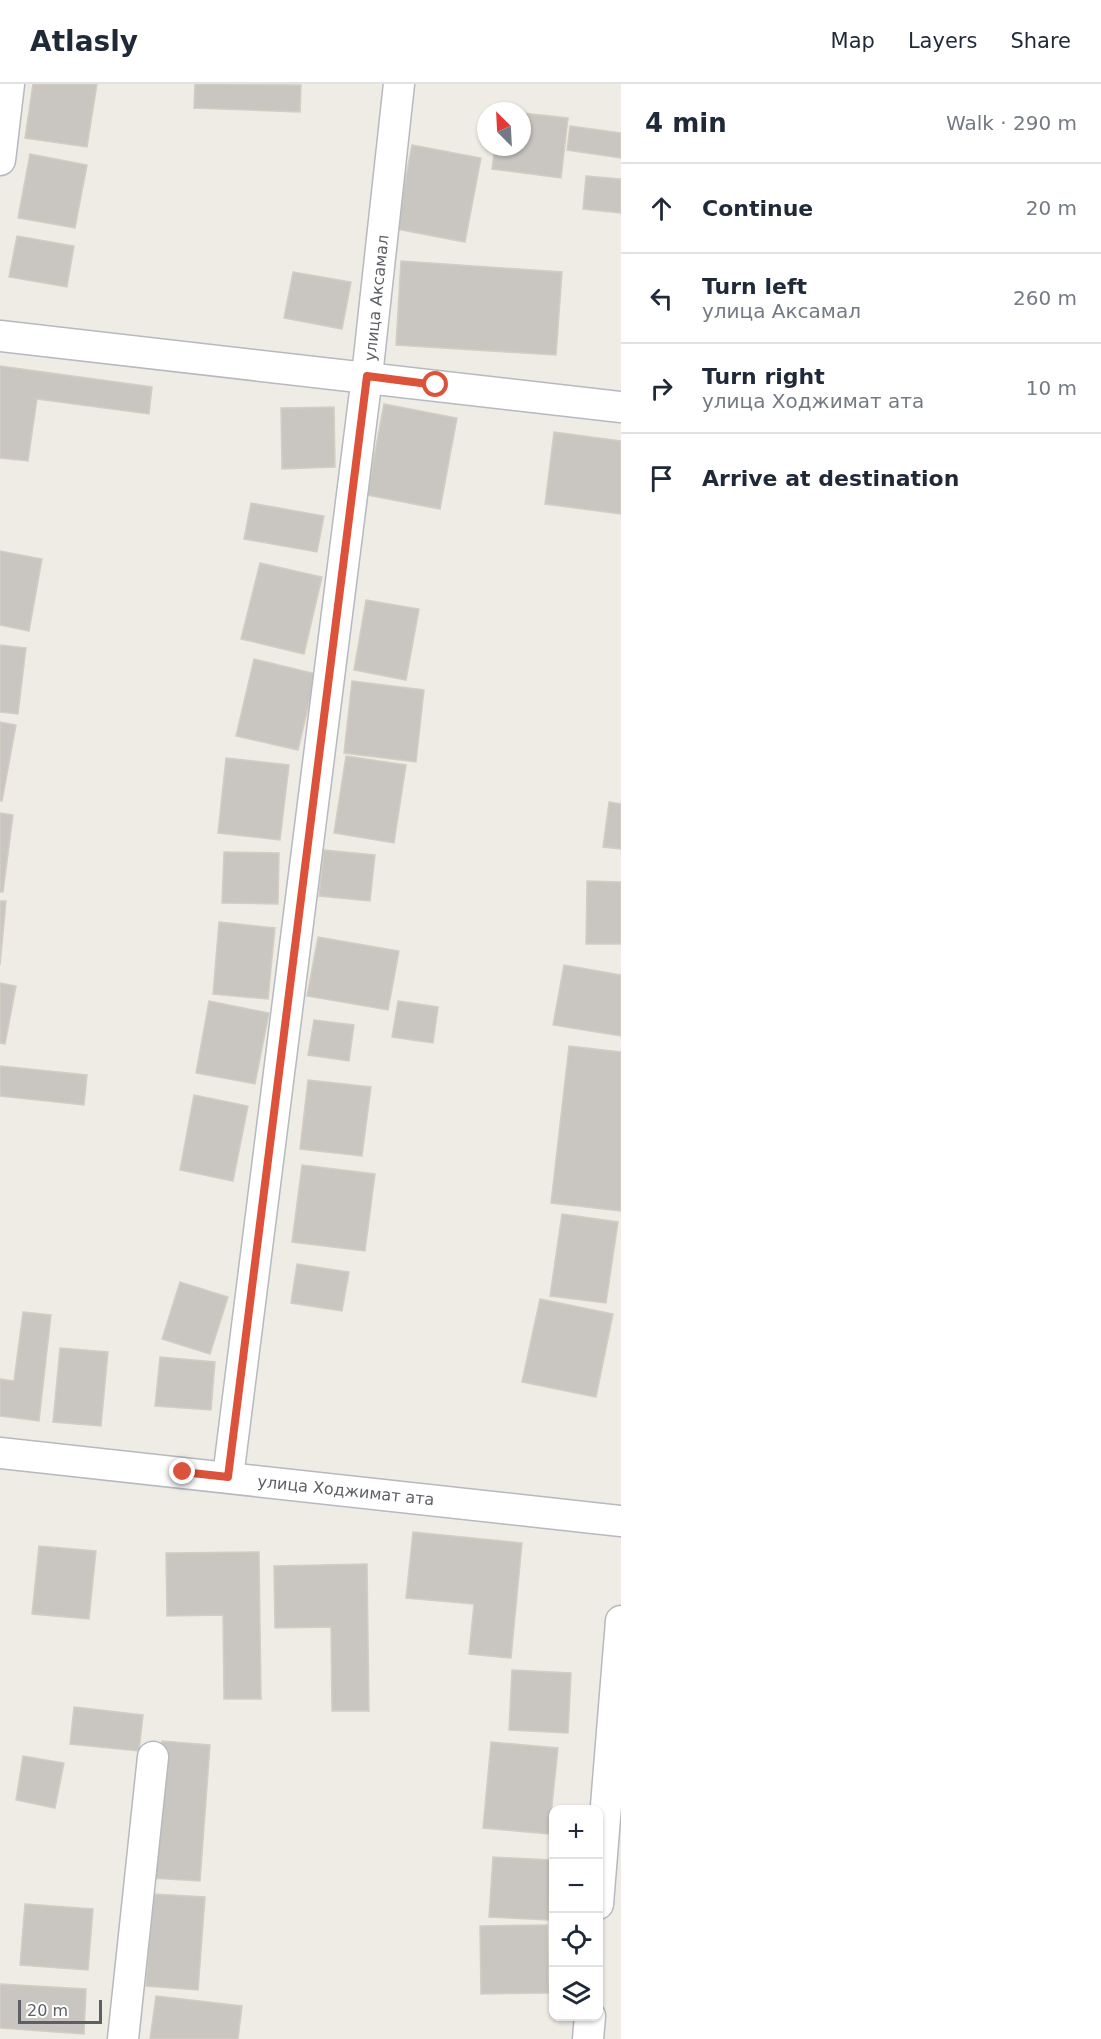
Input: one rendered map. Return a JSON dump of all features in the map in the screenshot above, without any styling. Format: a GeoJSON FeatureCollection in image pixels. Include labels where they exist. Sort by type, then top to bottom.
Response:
{"type":"FeatureCollection","features":[{"type":"Feature","properties":{"kind":"street"},"geometry":{"type":"LineString","coordinates":[[0,160],[9,84]]}},
{"type":"Feature","properties":{"kind":"street","name":"улица Аксамал"},"geometry":{"type":"LineString","coordinates":[[228,1477],[367,376],[399,84]]}},
{"type":"Feature","properties":{"kind":"street"},"geometry":{"type":"LineString","coordinates":[[0,336],[621,406]]}},
{"type":"Feature","properties":{"kind":"street","name":"улица Ходжимат ата"},"geometry":{"type":"LineString","coordinates":[[0,1453],[621,1521]]}},
{"type":"Feature","properties":{"kind":"street"},"geometry":{"type":"LineString","coordinates":[[602,1859],[621,1621]]}},
{"type":"Feature","properties":{"kind":"street"},"geometry":{"type":"LineString","coordinates":[[123,2039],[153,1757]]}},
{"type":"Feature","properties":{"kind":"street"},"geometry":{"type":"LineString","coordinates":[[588,2039],[590,2021]]}},
{"type":"Feature","properties":{"kind":"building"},"geometry":{"type":"Polygon","coordinates":[[[33,84],[97,84],[87,147],[25,138],[33,84]]]}},
{"type":"Feature","properties":{"kind":"building"},"geometry":{"type":"Polygon","coordinates":[[[195,84],[301,85],[300,112],[194,108],[195,84]]]}},
{"type":"Feature","properties":{"kind":"building"},"geometry":{"type":"Polygon","coordinates":[[[531,114],[568,118],[561,178],[492,169],[494,156],[531,156],[531,114]]]}},
{"type":"Feature","properties":{"kind":"building"},"geometry":{"type":"Polygon","coordinates":[[[570,126],[621,133],[621,158],[567,150],[570,126]]]}},
{"type":"Feature","properties":{"kind":"building"},"geometry":{"type":"Polygon","coordinates":[[[412,145],[481,158],[465,242],[396,229],[412,145]]]}},
{"type":"Feature","properties":{"kind":"building"},"geometry":{"type":"Polygon","coordinates":[[[30,154],[87,165],[75,228],[18,218],[30,154]]]}},
{"type":"Feature","properties":{"kind":"building"},"geometry":{"type":"Polygon","coordinates":[[[586,176],[621,179],[621,213],[583,209],[586,176]]]}},
{"type":"Feature","properties":{"kind":"building"},"geometry":{"type":"Polygon","coordinates":[[[17,236],[74,246],[67,287],[9,277],[17,236]]]}},
{"type":"Feature","properties":{"kind":"building"},"geometry":{"type":"Polygon","coordinates":[[[401,261],[562,272],[556,355],[396,345],[401,261]]]}},
{"type":"Feature","properties":{"kind":"building"},"geometry":{"type":"Polygon","coordinates":[[[293,272],[351,282],[342,329],[284,318],[293,272]]]}},
{"type":"Feature","properties":{"kind":"building"},"geometry":{"type":"Polygon","coordinates":[[[0,366],[152,387],[149,414],[37,399],[28,461],[0,458],[0,366]]]}},
{"type":"Feature","properties":{"kind":"building"},"geometry":{"type":"Polygon","coordinates":[[[384,404],[457,418],[440,509],[367,495],[384,404]]]}},
{"type":"Feature","properties":{"kind":"building"},"geometry":{"type":"Polygon","coordinates":[[[334,407],[335,467],[282,469],[281,408],[334,407]]]}},
{"type":"Feature","properties":{"kind":"building"},"geometry":{"type":"Polygon","coordinates":[[[554,432],[621,441],[621,514],[545,504],[554,432]]]}},
{"type":"Feature","properties":{"kind":"building"},"geometry":{"type":"Polygon","coordinates":[[[251,503],[324,516],[317,552],[244,539],[251,503]]]}},
{"type":"Feature","properties":{"kind":"building"},"geometry":{"type":"Polygon","coordinates":[[[0,551],[42,559],[29,631],[0,625],[0,551]]]}},
{"type":"Feature","properties":{"kind":"building"},"geometry":{"type":"Polygon","coordinates":[[[260,563],[322,577],[304,654],[241,639],[260,563]]]}},
{"type":"Feature","properties":{"kind":"building"},"geometry":{"type":"Polygon","coordinates":[[[366,600],[419,609],[406,680],[354,670],[366,600]]]}},
{"type":"Feature","properties":{"kind":"building"},"geometry":{"type":"Polygon","coordinates":[[[0,645],[26,648],[18,714],[0,712],[0,645]]]}},
{"type":"Feature","properties":{"kind":"building"},"geometry":{"type":"Polygon","coordinates":[[[254,659],[316,674],[298,750],[236,736],[254,659]]]}},
{"type":"Feature","properties":{"kind":"building"},"geometry":{"type":"Polygon","coordinates":[[[352,681],[424,690],[416,762],[344,753],[352,681]]]}},
{"type":"Feature","properties":{"kind":"building"},"geometry":{"type":"Polygon","coordinates":[[[0,722],[16,725],[2,801],[0,801],[0,722]]]}},
{"type":"Feature","properties":{"kind":"building"},"geometry":{"type":"Polygon","coordinates":[[[346,756],[406,765],[394,843],[334,833],[346,756]]]}},
{"type":"Feature","properties":{"kind":"building"},"geometry":{"type":"Polygon","coordinates":[[[226,758],[289,765],[280,840],[218,833],[226,758]]]}},
{"type":"Feature","properties":{"kind":"building"},"geometry":{"type":"Polygon","coordinates":[[[609,802],[621,804],[621,849],[603,847],[609,802]]]}},
{"type":"Feature","properties":{"kind":"building"},"geometry":{"type":"Polygon","coordinates":[[[0,813],[13,815],[3,892],[0,892],[0,813]]]}},
{"type":"Feature","properties":{"kind":"building"},"geometry":{"type":"Polygon","coordinates":[[[324,850],[375,855],[370,901],[319,896],[324,850]]]}},
{"type":"Feature","properties":{"kind":"building"},"geometry":{"type":"Polygon","coordinates":[[[224,852],[279,853],[278,904],[222,903],[224,852]]]}},
{"type":"Feature","properties":{"kind":"building"},"geometry":{"type":"Polygon","coordinates":[[[587,881],[621,882],[621,944],[586,944],[587,881]]]}},
{"type":"Feature","properties":{"kind":"building"},"geometry":{"type":"Polygon","coordinates":[[[0,901],[6,901],[0,965],[0,901]]]}},
{"type":"Feature","properties":{"kind":"building"},"geometry":{"type":"Polygon","coordinates":[[[219,922],[275,928],[268,999],[213,994],[219,922]]]}},
{"type":"Feature","properties":{"kind":"building"},"geometry":{"type":"Polygon","coordinates":[[[318,937],[399,951],[388,1010],[307,996],[318,937]]]}},
{"type":"Feature","properties":{"kind":"building"},"geometry":{"type":"Polygon","coordinates":[[[564,965],[621,975],[621,1036],[553,1025],[564,965]]]}},
{"type":"Feature","properties":{"kind":"building"},"geometry":{"type":"Polygon","coordinates":[[[0,983],[16,986],[5,1044],[0,1043],[0,983]]]}},
{"type":"Feature","properties":{"kind":"building"},"geometry":{"type":"Polygon","coordinates":[[[209,1001],[269,1013],[255,1084],[196,1073],[209,1001]]]}},
{"type":"Feature","properties":{"kind":"building"},"geometry":{"type":"Polygon","coordinates":[[[398,1001],[438,1007],[433,1043],[392,1037],[398,1001]]]}},
{"type":"Feature","properties":{"kind":"building"},"geometry":{"type":"Polygon","coordinates":[[[314,1020],[354,1025],[349,1061],[308,1055],[314,1020]]]}},
{"type":"Feature","properties":{"kind":"building"},"geometry":{"type":"Polygon","coordinates":[[[569,1046],[621,1052],[621,1211],[551,1203],[569,1046]]]}},
{"type":"Feature","properties":{"kind":"building"},"geometry":{"type":"Polygon","coordinates":[[[0,1066],[87,1075],[84,1105],[0,1096],[0,1066]]]}},
{"type":"Feature","properties":{"kind":"building"},"geometry":{"type":"Polygon","coordinates":[[[308,1080],[371,1087],[362,1156],[300,1149],[308,1080]]]}},
{"type":"Feature","properties":{"kind":"building"},"geometry":{"type":"Polygon","coordinates":[[[194,1095],[248,1106],[233,1181],[180,1170],[194,1095]]]}},
{"type":"Feature","properties":{"kind":"building"},"geometry":{"type":"Polygon","coordinates":[[[302,1165],[375,1174],[365,1251],[292,1242],[302,1165]]]}},
{"type":"Feature","properties":{"kind":"building"},"geometry":{"type":"Polygon","coordinates":[[[562,1214],[618,1222],[606,1303],[550,1296],[562,1214]]]}},
{"type":"Feature","properties":{"kind":"building"},"geometry":{"type":"Polygon","coordinates":[[[297,1264],[349,1272],[342,1311],[291,1303],[297,1264]]]}},
{"type":"Feature","properties":{"kind":"building"},"geometry":{"type":"Polygon","coordinates":[[[180,1282],[228,1297],[210,1354],[162,1339],[180,1282]]]}},
{"type":"Feature","properties":{"kind":"building"},"geometry":{"type":"Polygon","coordinates":[[[540,1299],[613,1314],[596,1397],[522,1382],[540,1299]]]}},
{"type":"Feature","properties":{"kind":"building"},"geometry":{"type":"Polygon","coordinates":[[[23,1312],[51,1315],[39,1421],[0,1416],[0,1379],[14,1381],[23,1312]]]}},
{"type":"Feature","properties":{"kind":"building"},"geometry":{"type":"Polygon","coordinates":[[[60,1348],[108,1352],[101,1426],[53,1422],[60,1348]]]}},
{"type":"Feature","properties":{"kind":"building"},"geometry":{"type":"Polygon","coordinates":[[[160,1357],[215,1362],[211,1410],[155,1406],[160,1357]]]}},
{"type":"Feature","properties":{"kind":"building"},"geometry":{"type":"Polygon","coordinates":[[[413,1532],[522,1543],[511,1658],[469,1654],[474,1604],[406,1598],[413,1532]]]}},
{"type":"Feature","properties":{"kind":"building"},"geometry":{"type":"Polygon","coordinates":[[[39,1546],[96,1551],[89,1619],[32,1614],[39,1546]]]}},
{"type":"Feature","properties":{"kind":"building"},"geometry":{"type":"Polygon","coordinates":[[[259,1552],[261,1699],[224,1699],[223,1615],[167,1616],[166,1553],[259,1552]]]}},
{"type":"Feature","properties":{"kind":"building"},"geometry":{"type":"Polygon","coordinates":[[[367,1564],[369,1711],[332,1711],[331,1627],[275,1628],[274,1566],[367,1564]]]}},
{"type":"Feature","properties":{"kind":"building"},"geometry":{"type":"Polygon","coordinates":[[[512,1670],[571,1673],[568,1733],[509,1730],[512,1670]]]}},
{"type":"Feature","properties":{"kind":"building"},"geometry":{"type":"Polygon","coordinates":[[[74,1707],[143,1715],[139,1751],[70,1744],[74,1707]]]}},
{"type":"Feature","properties":{"kind":"building"},"geometry":{"type":"Polygon","coordinates":[[[162,1741],[210,1745],[200,1881],[152,1878],[162,1741]]]}},
{"type":"Feature","properties":{"kind":"building"},"geometry":{"type":"Polygon","coordinates":[[[491,1742],[558,1748],[552,1805],[549,1805],[549,1834],[483,1828],[491,1742]]]}},
{"type":"Feature","properties":{"kind":"building"},"geometry":{"type":"Polygon","coordinates":[[[23,1756],[64,1763],[55,1808],[16,1800],[23,1756]]]}},
{"type":"Feature","properties":{"kind":"building"},"geometry":{"type":"Polygon","coordinates":[[[493,1857],[549,1860],[548,1920],[489,1917],[493,1857]]]}},
{"type":"Feature","properties":{"kind":"building"},"geometry":{"type":"Polygon","coordinates":[[[153,1894],[205,1897],[198,1990],[146,1986],[153,1894]]]}},
{"type":"Feature","properties":{"kind":"building"},"geometry":{"type":"Polygon","coordinates":[[[25,1904],[93,1909],[88,1970],[20,1965],[25,1904]]]}},
{"type":"Feature","properties":{"kind":"building"},"geometry":{"type":"Polygon","coordinates":[[[547,1925],[548,1993],[481,1994],[480,1926],[547,1925]]]}},
{"type":"Feature","properties":{"kind":"building"},"geometry":{"type":"Polygon","coordinates":[[[0,1984],[86,1989],[84,2034],[0,2028],[0,1984]]]}},
{"type":"Feature","properties":{"kind":"building"},"geometry":{"type":"Polygon","coordinates":[[[156,1996],[242,2006],[238,2039],[150,2039],[156,1996]]]}},
{"type":"Feature","properties":{"kind":"route"},"geometry":{"type":"LineString","coordinates":[[183,1472],[228,1477],[367,376],[436,385]]}}]}
